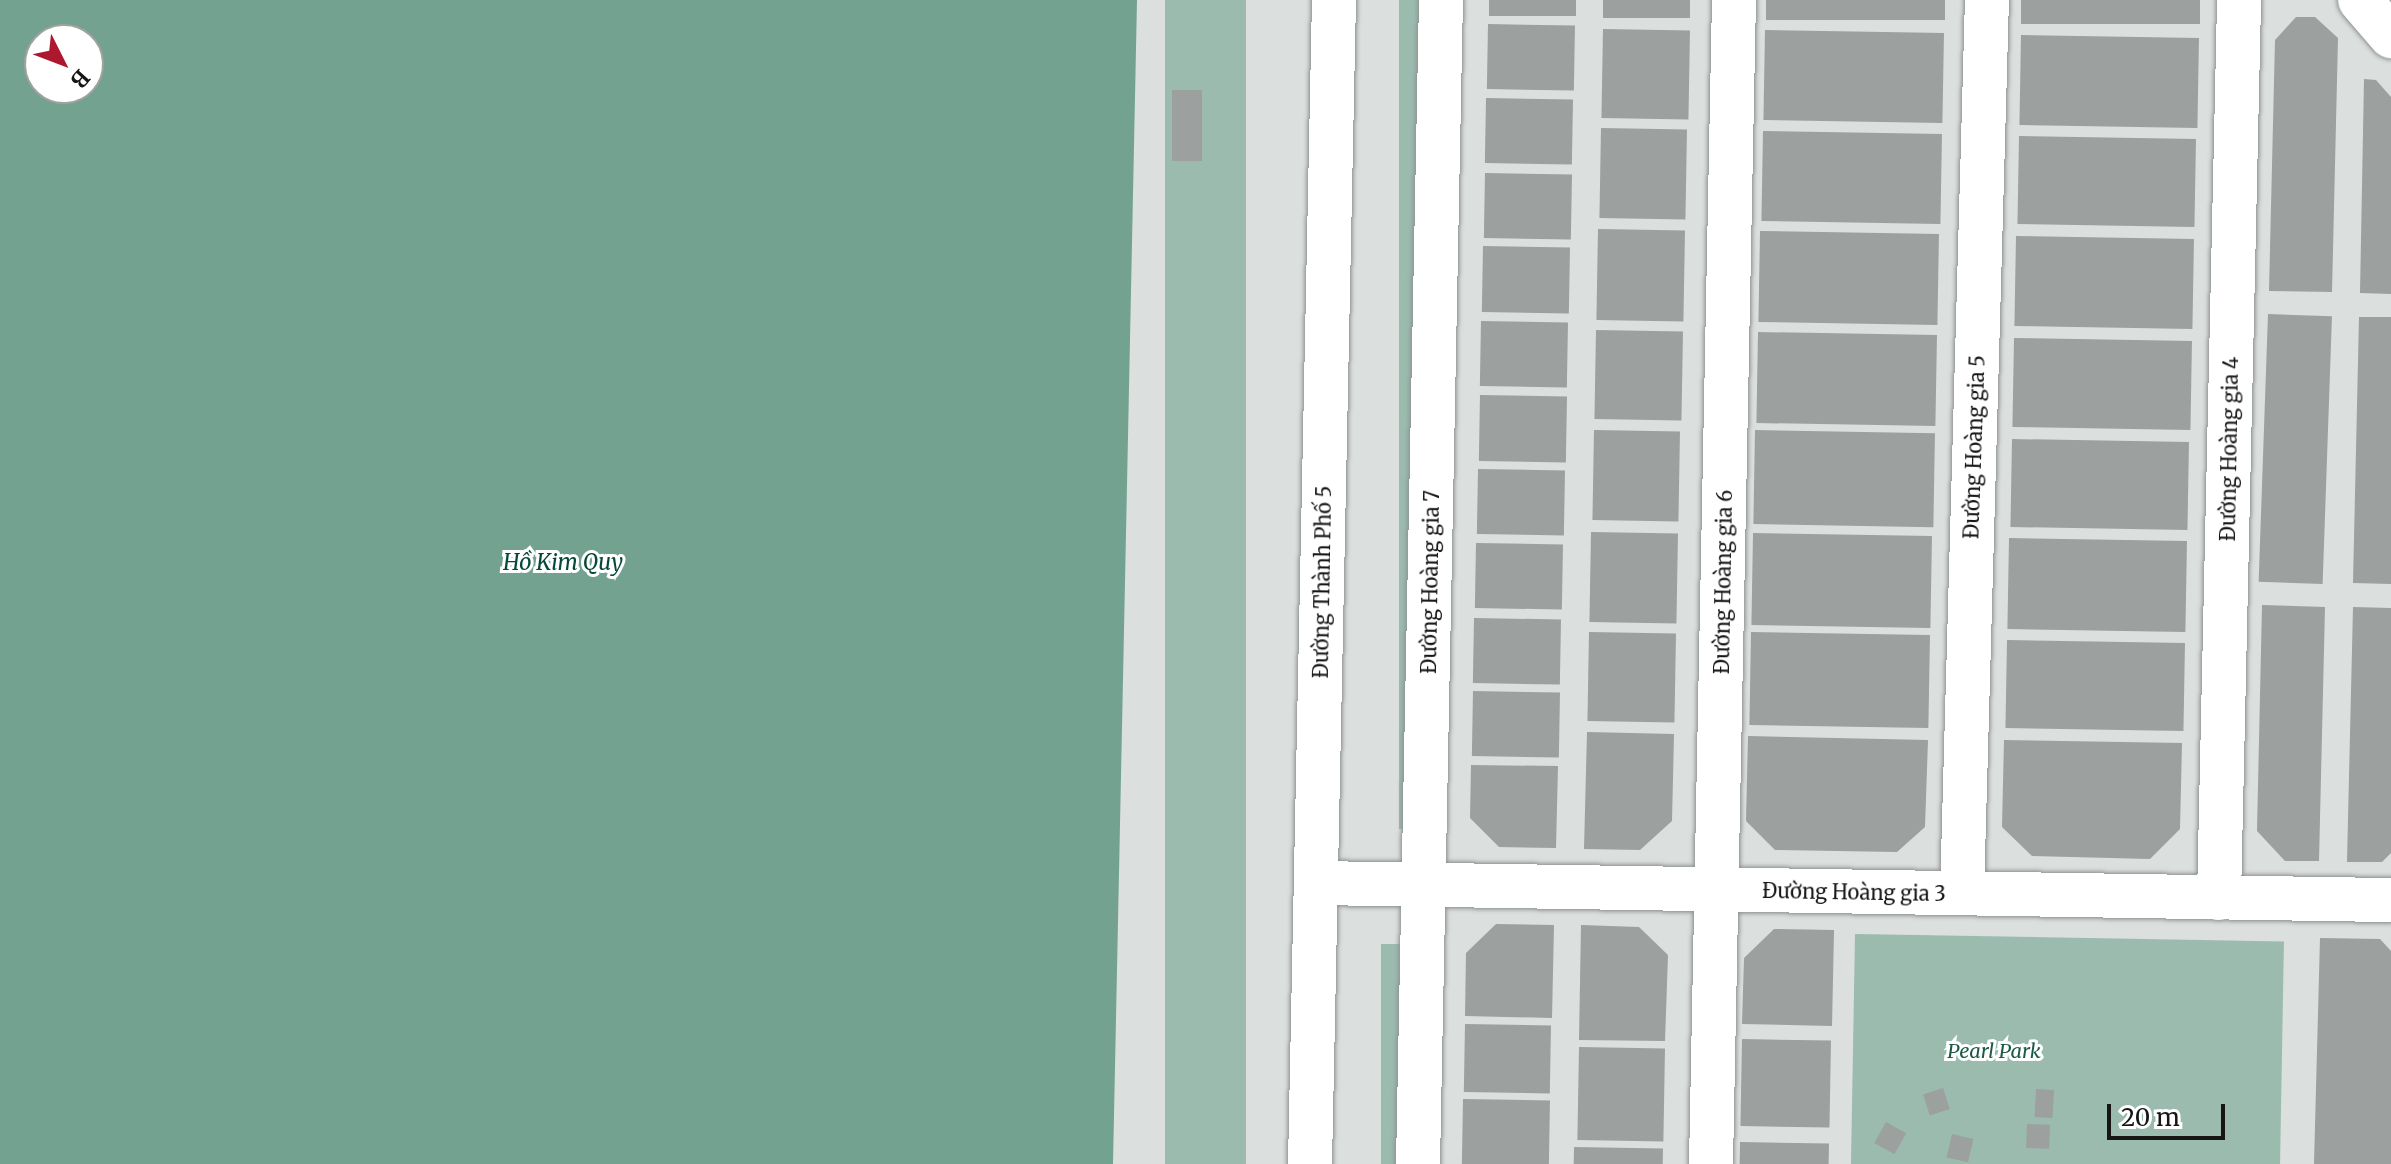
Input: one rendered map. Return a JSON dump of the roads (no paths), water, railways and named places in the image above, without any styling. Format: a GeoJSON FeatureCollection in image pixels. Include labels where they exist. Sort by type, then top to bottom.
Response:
{"type":"FeatureCollection","features":[{"type":"Feature","properties":{"kind":"street","name":"Đường Thành Phố 5"},"geometry":{"type":"LineString","coordinates":[[1310,1164],[1334,0]]}},
{"type":"Feature","properties":{"kind":"street","name":"Đường Hoàng gia 7"},"geometry":{"type":"LineString","coordinates":[[1418,1164],[1441,0]]}},
{"type":"Feature","properties":{"kind":"street","name":"Đường Hoàng gia 6"},"geometry":{"type":"LineString","coordinates":[[1711,1164],[1734,0]]}},
{"type":"Feature","properties":{"kind":"street","name":"Đường Hoàng gia 5"},"geometry":{"type":"LineString","coordinates":[[1962,893],[1987,0]]}},
{"type":"Feature","properties":{"kind":"street","name":"Đường Hoàng gia 4"},"geometry":{"type":"LineString","coordinates":[[2219,898],[2239,0]]}},
{"type":"Feature","properties":{"kind":"street"},"geometry":{"type":"LineString","coordinates":[[2360,0],[2391,36]]}},
{"type":"Feature","properties":{"kind":"street","name":"Đường Hoàng gia 3"},"geometry":{"type":"LineString","coordinates":[[1316,883],[2391,900]]}},
{"type":"Feature","properties":{"kind":"water","name":"Hồ Kim Quy"},"geometry":{"type":"Polygon","coordinates":[[[0,0],[1137,0],[1113,1164],[0,1164],[0,0]]]}},
{"type":"Feature","properties":{"kind":"park label","name":"Pearl Park"},"geometry":{"type":"Point","coordinates":[1994,1050]}}]}
